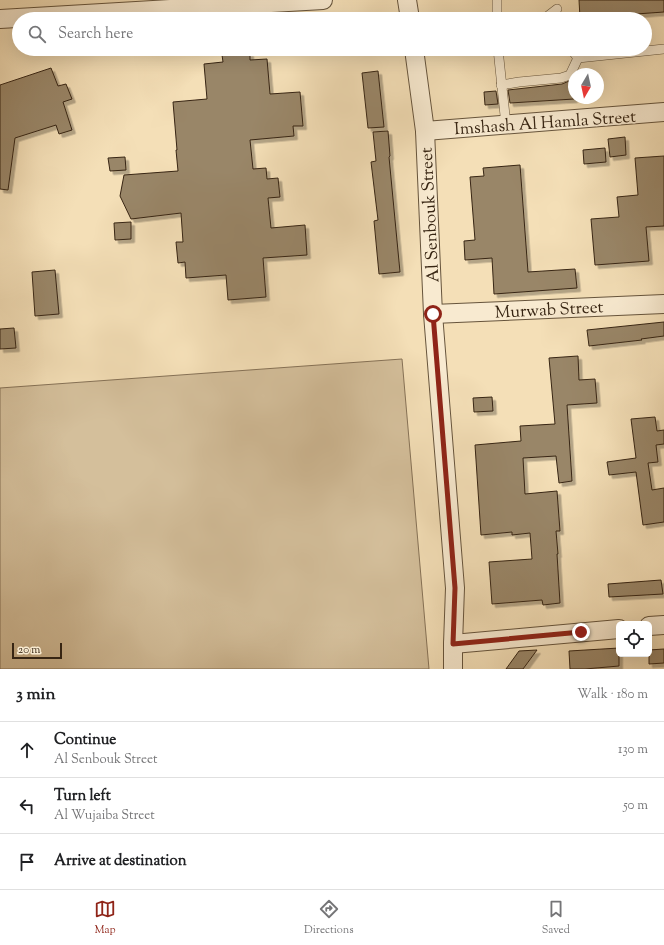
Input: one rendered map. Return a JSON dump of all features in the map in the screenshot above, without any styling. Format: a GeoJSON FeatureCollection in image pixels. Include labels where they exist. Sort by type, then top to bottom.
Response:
{"type":"FeatureCollection","features":[{"type":"Feature","properties":{"kind":"street"},"geometry":{"type":"LineString","coordinates":[[119,12],[323,0]]}},
{"type":"Feature","properties":{"kind":"street"},"geometry":{"type":"LineString","coordinates":[[408,0],[409,12]]}},
{"type":"Feature","properties":{"kind":"street"},"geometry":{"type":"LineString","coordinates":[[0,19],[12,18]]}},
{"type":"Feature","properties":{"kind":"street","name":"Al Senbouk Street"},"geometry":{"type":"LineString","coordinates":[[415,56],[425,131],[433,314],[455,588],[453,669]]}},
{"type":"Feature","properties":{"kind":"street","name":"Imshash Al Hamla Street"},"geometry":{"type":"LineString","coordinates":[[425,131],[664,112]]}},
{"type":"Feature","properties":{"kind":"street","name":"Murwab Street"},"geometry":{"type":"LineString","coordinates":[[433,314],[664,304]]}},
{"type":"Feature","properties":{"kind":"street"},"geometry":{"type":"LineString","coordinates":[[652,626],[664,625]]}},
{"type":"Feature","properties":{"kind":"street"},"geometry":{"type":"LineString","coordinates":[[453,644],[616,629]]}},
{"type":"Feature","properties":{"kind":"lane"},"geometry":{"type":"LineString","coordinates":[[496,12],[497,0]]}},
{"type":"Feature","properties":{"kind":"lane"},"geometry":{"type":"LineString","coordinates":[[553,12],[557,9]]}},
{"type":"Feature","properties":{"kind":"lane"},"geometry":{"type":"LineString","coordinates":[[652,50],[664,49]]}},
{"type":"Feature","properties":{"kind":"lane"},"geometry":{"type":"LineString","coordinates":[[499,56],[506,125]]}},
{"type":"Feature","properties":{"kind":"lane"},"geometry":{"type":"LineString","coordinates":[[501,85],[561,78],[570,75],[578,58],[597,56]]}},
{"type":"Feature","properties":{"kind":"shaded area"},"geometry":{"type":"Polygon","coordinates":[[[402,359],[429,669],[0,669],[0,388],[402,359]]]}},
{"type":"Feature","properties":{"kind":"building"},"geometry":{"type":"Polygon","coordinates":[[[579,0],[664,0],[664,12],[580,12],[579,0]]]}},
{"type":"Feature","properties":{"kind":"building"},"geometry":{"type":"Polygon","coordinates":[[[222,56],[250,56],[250,60],[267,59],[270,94],[300,92],[303,126],[293,126],[294,136],[250,140],[253,169],[266,168],[267,179],[278,178],[280,197],[268,198],[271,228],[305,225],[307,255],[263,258],[266,297],[228,300],[226,275],[186,278],[185,262],[178,263],[176,242],[183,242],[181,213],[131,219],[120,196],[124,175],[178,171],[173,102],[207,99],[204,64],[223,62],[222,56]]]}},
{"type":"Feature","properties":{"kind":"building"},"geometry":{"type":"Polygon","coordinates":[[[51,68],[58,86],[66,84],[72,99],[63,102],[72,130],[59,134],[56,125],[15,138],[8,190],[0,189],[0,85],[51,68]]]}},
{"type":"Feature","properties":{"kind":"building"},"geometry":{"type":"Polygon","coordinates":[[[378,71],[384,127],[368,128],[362,73],[378,71]]]}},
{"type":"Feature","properties":{"kind":"building"},"geometry":{"type":"Polygon","coordinates":[[[568,82],[568,99],[510,103],[508,90],[562,84],[568,82]]]}},
{"type":"Feature","properties":{"kind":"building"},"geometry":{"type":"Polygon","coordinates":[[[496,91],[498,104],[485,105],[484,92],[496,91]]]}},
{"type":"Feature","properties":{"kind":"building"},"geometry":{"type":"Polygon","coordinates":[[[388,131],[389,157],[400,272],[379,274],[374,221],[378,220],[371,162],[376,161],[373,132],[388,131]]]}},
{"type":"Feature","properties":{"kind":"building"},"geometry":{"type":"Polygon","coordinates":[[[625,137],[626,155],[610,157],[608,139],[625,137]]]}},
{"type":"Feature","properties":{"kind":"building"},"geometry":{"type":"Polygon","coordinates":[[[605,148],[606,162],[584,164],[583,150],[605,148]]]}},
{"type":"Feature","properties":{"kind":"building"},"geometry":{"type":"Polygon","coordinates":[[[664,156],[664,226],[646,227],[649,261],[595,265],[591,219],[619,217],[617,197],[638,195],[635,158],[664,156]]]}},
{"type":"Feature","properties":{"kind":"building"},"geometry":{"type":"Polygon","coordinates":[[[125,157],[126,170],[110,171],[108,158],[125,157]]]}},
{"type":"Feature","properties":{"kind":"building"},"geometry":{"type":"Polygon","coordinates":[[[520,165],[528,272],[575,269],[577,288],[494,294],[492,258],[465,260],[464,241],[475,240],[470,177],[484,176],[483,168],[520,165]]]}},
{"type":"Feature","properties":{"kind":"building"},"geometry":{"type":"Polygon","coordinates":[[[131,222],[131,239],[115,240],[114,223],[131,222]]]}},
{"type":"Feature","properties":{"kind":"building"},"geometry":{"type":"Polygon","coordinates":[[[55,270],[59,314],[35,316],[32,272],[55,270]]]}},
{"type":"Feature","properties":{"kind":"building"},"geometry":{"type":"Polygon","coordinates":[[[664,322],[664,336],[589,346],[587,330],[664,322]]]}},
{"type":"Feature","properties":{"kind":"building"},"geometry":{"type":"Polygon","coordinates":[[[14,328],[16,348],[0,349],[0,329],[14,328]]]}},
{"type":"Feature","properties":{"kind":"building"},"geometry":{"type":"Polygon","coordinates":[[[578,356],[579,380],[595,379],[597,403],[567,405],[572,481],[559,483],[556,456],[523,458],[525,494],[557,491],[560,531],[556,531],[560,603],[543,605],[542,600],[492,604],[489,562],[532,559],[530,533],[512,535],[512,532],[481,535],[475,445],[521,441],[520,426],[555,424],[549,358],[578,356]]]}},
{"type":"Feature","properties":{"kind":"building"},"geometry":{"type":"Polygon","coordinates":[[[492,397],[493,411],[474,412],[473,398],[492,397]]]}},
{"type":"Feature","properties":{"kind":"building"},"geometry":{"type":"Polygon","coordinates":[[[655,417],[657,431],[664,430],[664,444],[656,445],[658,462],[648,463],[652,490],[664,488],[664,522],[643,525],[636,472],[609,475],[607,462],[636,458],[631,419],[655,417]]]}},
{"type":"Feature","properties":{"kind":"building"},"geometry":{"type":"Polygon","coordinates":[[[661,580],[663,594],[609,597],[608,584],[661,580]]]}},
{"type":"Feature","properties":{"kind":"building"},"geometry":{"type":"Polygon","coordinates":[[[616,648],[616,657],[619,657],[619,666],[570,669],[569,651],[616,648]]]}},
{"type":"Feature","properties":{"kind":"building"},"geometry":{"type":"Polygon","coordinates":[[[664,649],[664,663],[649,664],[649,657],[652,657],[652,650],[664,649]]]}},
{"type":"Feature","properties":{"kind":"building"},"geometry":{"type":"Polygon","coordinates":[[[537,650],[523,669],[506,669],[519,651],[537,650]]]}},
{"type":"Feature","properties":{"kind":"route"},"geometry":{"type":"LineString","coordinates":[[433,314],[455,588],[453,644],[581,632]]}}]}
